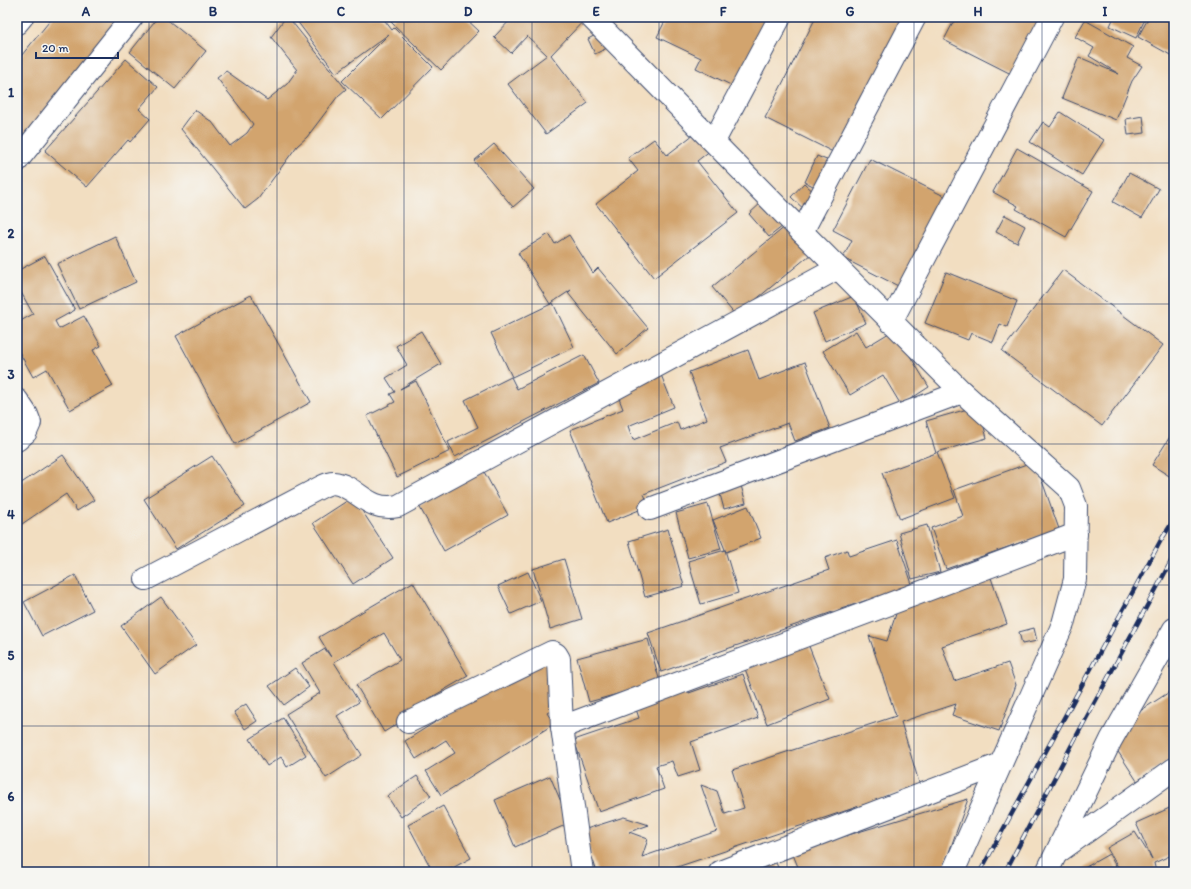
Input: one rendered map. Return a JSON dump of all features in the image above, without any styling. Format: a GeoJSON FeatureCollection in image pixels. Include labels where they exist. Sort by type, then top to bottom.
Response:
{"type":"FeatureCollection","features":[{"type":"Feature","properties":{"kind":"street"},"geometry":{"type":"LineString","coordinates":[[17,23],[22,17]]}},
{"type":"Feature","properties":{"kind":"street"},"geometry":{"type":"LineString","coordinates":[[17,161],[132,17]]}},
{"type":"Feature","properties":{"kind":"street"},"geometry":{"type":"LineString","coordinates":[[591,17],[891,322],[962,392],[1069,488],[1076,506],[1075,579],[1063,624],[952,872]]}},
{"type":"Feature","properties":{"kind":"street"},"geometry":{"type":"LineString","coordinates":[[714,141],[780,17]]}},
{"type":"Feature","properties":{"kind":"street"},"geometry":{"type":"LineString","coordinates":[[802,232],[915,17]]}},
{"type":"Feature","properties":{"kind":"street"},"geometry":{"type":"LineString","coordinates":[[891,322],[1052,17]]}},
{"type":"Feature","properties":{"kind":"street"},"geometry":{"type":"LineString","coordinates":[[146,579],[321,487],[332,483],[340,485],[379,507],[389,508],[398,506],[838,268]]}},
{"type":"Feature","properties":{"kind":"street"},"geometry":{"type":"LineString","coordinates":[[650,509],[962,392]]}},
{"type":"Feature","properties":{"kind":"street"},"geometry":{"type":"LineString","coordinates":[[17,400],[27,415],[30,423],[26,432],[17,440]]}},
{"type":"Feature","properties":{"kind":"street"},"geometry":{"type":"LineString","coordinates":[[562,727],[1076,534]]}},
{"type":"Feature","properties":{"kind":"street"},"geometry":{"type":"LineString","coordinates":[[1047,872],[1111,740],[1173,633]]}},
{"type":"Feature","properties":{"kind":"street"},"geometry":{"type":"LineString","coordinates":[[408,722],[552,652],[556,654],[558,659],[562,727],[582,872]]}},
{"type":"Feature","properties":{"kind":"street"},"geometry":{"type":"LineString","coordinates":[[720,872],[1001,764]]}},
{"type":"Feature","properties":{"kind":"street"},"geometry":{"type":"LineString","coordinates":[[1056,852],[1174,769]]}},
{"type":"Feature","properties":{"kind":"building"},"geometry":{"type":"Polygon","coordinates":[[[53,17],[127,17],[17,148],[17,61],[53,17]]]}},
{"type":"Feature","properties":{"kind":"building"},"geometry":{"type":"Polygon","coordinates":[[[158,17],[164,17],[206,51],[175,89],[130,52],[158,17]]]}},
{"type":"Feature","properties":{"kind":"building"},"geometry":{"type":"Polygon","coordinates":[[[286,17],[288,17],[346,89],[338,96],[307,137],[297,146],[258,199],[245,209],[181,129],[195,110],[212,122],[230,146],[247,133],[253,124],[217,78],[226,71],[267,100],[287,84],[297,70],[271,37],[286,17]]]}},
{"type":"Feature","properties":{"kind":"building"},"geometry":{"type":"Polygon","coordinates":[[[294,17],[382,17],[392,30],[394,28],[433,67],[382,119],[342,81],[389,34],[336,73],[294,17]]]}},
{"type":"Feature","properties":{"kind":"building"},"geometry":{"type":"Polygon","coordinates":[[[396,17],[464,17],[479,31],[441,70],[391,22],[396,17]]]}},
{"type":"Feature","properties":{"kind":"building"},"geometry":{"type":"Polygon","coordinates":[[[513,17],[587,17],[551,55],[588,103],[546,134],[508,84],[547,55],[527,36],[511,53],[494,37],[513,17]]]}},
{"type":"Feature","properties":{"kind":"building"},"geometry":{"type":"Polygon","coordinates":[[[667,17],[759,17],[771,23],[739,89],[696,68],[701,58],[657,37],[667,17]]]}},
{"type":"Feature","properties":{"kind":"building"},"geometry":{"type":"Polygon","coordinates":[[[816,17],[903,17],[841,156],[765,118],[816,17]]]}},
{"type":"Feature","properties":{"kind":"building"},"geometry":{"type":"Polygon","coordinates":[[[956,17],[1052,17],[1021,79],[944,40],[956,17]]]}},
{"type":"Feature","properties":{"kind":"building"},"geometry":{"type":"Polygon","coordinates":[[[1114,17],[1146,17],[1136,38],[1110,26],[1114,17]]]}},
{"type":"Feature","properties":{"kind":"building"},"geometry":{"type":"Polygon","coordinates":[[[1149,17],[1174,17],[1174,57],[1138,37],[1149,17]]]}},
{"type":"Feature","properties":{"kind":"building"},"geometry":{"type":"Polygon","coordinates":[[[1085,20],[1133,47],[1127,58],[1142,66],[1132,81],[1116,120],[1062,98],[1079,57],[1119,74],[1089,56],[1094,48],[1075,37],[1085,20]]]}},
{"type":"Feature","properties":{"kind":"building"},"geometry":{"type":"Polygon","coordinates":[[[607,29],[615,44],[595,54],[588,39],[607,29]]]}},
{"type":"Feature","properties":{"kind":"building"},"geometry":{"type":"Polygon","coordinates":[[[126,59],[158,87],[139,109],[150,119],[130,142],[128,140],[87,187],[45,151],[126,59]]]}},
{"type":"Feature","properties":{"kind":"building"},"geometry":{"type":"Polygon","coordinates":[[[1060,112],[1104,140],[1082,175],[1030,142],[1043,122],[1050,127],[1060,112]]]}},
{"type":"Feature","properties":{"kind":"building"},"geometry":{"type":"Polygon","coordinates":[[[1143,116],[1145,133],[1128,135],[1126,119],[1143,116]]]}},
{"type":"Feature","properties":{"kind":"building"},"geometry":{"type":"Polygon","coordinates":[[[707,124],[721,142],[697,161],[738,213],[654,278],[596,204],[638,171],[628,158],[654,139],[667,155],[707,124]]]}},
{"type":"Feature","properties":{"kind":"building"},"geometry":{"type":"Polygon","coordinates":[[[494,144],[534,189],[513,207],[474,161],[494,144]]]}},
{"type":"Feature","properties":{"kind":"building"},"geometry":{"type":"Polygon","coordinates":[[[1017,148],[1093,191],[1066,237],[1016,209],[1018,206],[993,192],[1017,148]]]}},
{"type":"Feature","properties":{"kind":"building"},"geometry":{"type":"Polygon","coordinates":[[[817,156],[836,164],[823,191],[805,182],[817,156]]]}},
{"type":"Feature","properties":{"kind":"building"},"geometry":{"type":"Polygon","coordinates":[[[870,159],[958,203],[912,293],[843,258],[852,240],[833,230],[870,159]]]}},
{"type":"Feature","properties":{"kind":"building"},"geometry":{"type":"Polygon","coordinates":[[[1129,173],[1159,189],[1142,218],[1113,202],[1129,173]]]}},
{"type":"Feature","properties":{"kind":"building"},"geometry":{"type":"Polygon","coordinates":[[[804,183],[822,200],[809,214],[791,197],[804,183]]]}},
{"type":"Feature","properties":{"kind":"building"},"geometry":{"type":"Polygon","coordinates":[[[762,202],[783,226],[769,237],[749,214],[762,202]]]}},
{"type":"Feature","properties":{"kind":"building"},"geometry":{"type":"Polygon","coordinates":[[[1005,215],[1025,226],[1017,243],[996,232],[1005,215]]]}},
{"type":"Feature","properties":{"kind":"building"},"geometry":{"type":"Polygon","coordinates":[[[786,226],[811,254],[736,316],[712,287],[786,226]]]}},
{"type":"Feature","properties":{"kind":"building"},"geometry":{"type":"Polygon","coordinates":[[[549,234],[555,244],[569,235],[593,273],[598,268],[648,328],[617,354],[568,293],[571,290],[550,304],[518,253],[549,234]]]}},
{"type":"Feature","properties":{"kind":"building"},"geometry":{"type":"Polygon","coordinates":[[[115,236],[136,282],[79,309],[57,264],[115,236]]]}},
{"type":"Feature","properties":{"kind":"building"},"geometry":{"type":"Polygon","coordinates":[[[45,256],[75,310],[55,321],[59,329],[84,316],[101,346],[93,350],[113,386],[70,410],[47,369],[33,377],[17,348],[17,323],[33,314],[17,285],[17,271],[45,256]]]}},
{"type":"Feature","properties":{"kind":"building"},"geometry":{"type":"Polygon","coordinates":[[[1063,270],[1163,345],[1102,426],[1002,351],[1063,270]]]}},
{"type":"Feature","properties":{"kind":"building"},"geometry":{"type":"Polygon","coordinates":[[[946,272],[1017,301],[1007,327],[1000,324],[993,342],[971,333],[968,340],[925,323],[946,272]]]}},
{"type":"Feature","properties":{"kind":"building"},"geometry":{"type":"Polygon","coordinates":[[[251,295],[311,402],[235,444],[176,336],[251,295]]]}},
{"type":"Feature","properties":{"kind":"building"},"geometry":{"type":"Polygon","coordinates":[[[854,296],[866,323],[825,341],[813,313],[854,296]]]}},
{"type":"Feature","properties":{"kind":"building"},"geometry":{"type":"Polygon","coordinates":[[[553,303],[574,347],[512,377],[491,333],[553,303]]]}},
{"type":"Feature","properties":{"kind":"building"},"geometry":{"type":"Polygon","coordinates":[[[894,330],[929,387],[901,405],[883,375],[850,395],[823,351],[856,331],[866,347],[894,330]]]}},
{"type":"Feature","properties":{"kind":"building"},"geometry":{"type":"Polygon","coordinates":[[[421,331],[441,364],[400,389],[416,381],[450,451],[397,477],[367,416],[395,402],[390,394],[395,392],[386,378],[407,365],[396,346],[421,331]]]}},
{"type":"Feature","properties":{"kind":"building"},"geometry":{"type":"Polygon","coordinates":[[[748,350],[759,380],[805,362],[830,428],[795,441],[788,423],[720,448],[726,462],[644,494],[649,506],[607,523],[570,430],[623,409],[613,383],[657,365],[674,407],[628,426],[633,440],[677,422],[680,430],[707,419],[689,372],[748,350]]]}},
{"type":"Feature","properties":{"kind":"building"},"geometry":{"type":"Polygon","coordinates":[[[584,355],[599,383],[455,457],[448,442],[478,427],[465,400],[511,377],[517,389],[584,355]]]}},
{"type":"Feature","properties":{"kind":"building"},"geometry":{"type":"Polygon","coordinates":[[[978,406],[987,438],[937,452],[955,498],[900,519],[882,473],[936,453],[926,421],[978,406]]]}},
{"type":"Feature","properties":{"kind":"building"},"geometry":{"type":"Polygon","coordinates":[[[1171,435],[1174,437],[1174,479],[1152,465],[1171,435]]]}},
{"type":"Feature","properties":{"kind":"building"},"geometry":{"type":"Polygon","coordinates":[[[63,455],[94,500],[77,511],[66,494],[19,526],[17,524],[17,486],[63,455]]]}},
{"type":"Feature","properties":{"kind":"building"},"geometry":{"type":"Polygon","coordinates":[[[212,456],[245,506],[176,549],[144,499],[212,456]]]}},
{"type":"Feature","properties":{"kind":"building"},"geometry":{"type":"Polygon","coordinates":[[[1035,461],[1059,529],[946,569],[931,528],[963,516],[954,490],[1035,461]]]}},
{"type":"Feature","properties":{"kind":"building"},"geometry":{"type":"Polygon","coordinates":[[[483,470],[508,515],[444,551],[419,506],[483,470]]]}},
{"type":"Feature","properties":{"kind":"building"},"geometry":{"type":"Polygon","coordinates":[[[740,482],[746,503],[724,509],[718,487],[740,482]]]}},
{"type":"Feature","properties":{"kind":"building"},"geometry":{"type":"Polygon","coordinates":[[[353,497],[393,558],[353,584],[313,523],[353,497]]]}},
{"type":"Feature","properties":{"kind":"building"},"geometry":{"type":"Polygon","coordinates":[[[708,504],[721,549],[688,558],[676,513],[708,504]]]}},
{"type":"Feature","properties":{"kind":"building"},"geometry":{"type":"Polygon","coordinates":[[[748,506],[761,538],[726,552],[713,520],[748,506]]]}},
{"type":"Feature","properties":{"kind":"building"},"geometry":{"type":"Polygon","coordinates":[[[927,525],[940,572],[912,579],[899,533],[927,525]]]}},
{"type":"Feature","properties":{"kind":"building"},"geometry":{"type":"Polygon","coordinates":[[[668,529],[684,586],[645,597],[629,541],[668,529]]]}},
{"type":"Feature","properties":{"kind":"building"},"geometry":{"type":"Polygon","coordinates":[[[897,540],[913,587],[868,603],[867,600],[661,672],[648,633],[829,570],[825,558],[847,550],[849,556],[897,540]]]}},
{"type":"Feature","properties":{"kind":"building"},"geometry":{"type":"Polygon","coordinates":[[[725,550],[738,593],[701,604],[688,561],[725,550]]]}},
{"type":"Feature","properties":{"kind":"building"},"geometry":{"type":"Polygon","coordinates":[[[564,559],[582,619],[550,629],[533,569],[564,559]]]}},
{"type":"Feature","properties":{"kind":"building"},"geometry":{"type":"Polygon","coordinates":[[[528,572],[541,601],[511,614],[498,586],[528,572]]]}},
{"type":"Feature","properties":{"kind":"building"},"geometry":{"type":"Polygon","coordinates":[[[75,575],[93,610],[42,636],[24,602],[75,575]]]}},
{"type":"Feature","properties":{"kind":"building"},"geometry":{"type":"Polygon","coordinates":[[[990,575],[1007,624],[942,646],[954,681],[1008,663],[1016,685],[999,731],[952,715],[956,704],[901,722],[920,786],[662,872],[597,872],[583,830],[624,817],[649,825],[629,832],[648,839],[642,857],[717,831],[701,785],[717,791],[725,814],[744,808],[732,770],[896,716],[869,636],[887,641],[899,605],[990,575]]]}},
{"type":"Feature","properties":{"kind":"building"},"geometry":{"type":"Polygon","coordinates":[[[413,582],[468,676],[425,701],[427,706],[384,732],[356,685],[400,660],[384,633],[334,662],[359,702],[337,716],[362,755],[326,778],[286,714],[320,693],[302,663],[325,649],[331,657],[319,637],[413,582]]]}},
{"type":"Feature","properties":{"kind":"building"},"geometry":{"type":"Polygon","coordinates":[[[161,597],[196,645],[155,674],[121,626],[161,597]]]}},
{"type":"Feature","properties":{"kind":"building"},"geometry":{"type":"Polygon","coordinates":[[[1034,628],[1037,641],[1022,644],[1019,632],[1034,628]]]}},
{"type":"Feature","properties":{"kind":"building"},"geometry":{"type":"Polygon","coordinates":[[[648,639],[660,682],[589,702],[577,658],[648,639]]]}},
{"type":"Feature","properties":{"kind":"building"},"geometry":{"type":"Polygon","coordinates":[[[808,644],[830,699],[767,724],[745,669],[808,644]]]}},
{"type":"Feature","properties":{"kind":"building"},"geometry":{"type":"Polygon","coordinates":[[[544,654],[571,698],[547,713],[554,724],[441,795],[426,771],[455,753],[446,740],[416,759],[405,741],[544,654]]]}},
{"type":"Feature","properties":{"kind":"building"},"geometry":{"type":"Polygon","coordinates":[[[1174,663],[1174,673],[1169,667],[1174,663]]]}},
{"type":"Feature","properties":{"kind":"building"},"geometry":{"type":"Polygon","coordinates":[[[295,668],[309,687],[284,705],[269,686],[295,668]]]}},
{"type":"Feature","properties":{"kind":"building"},"geometry":{"type":"Polygon","coordinates":[[[743,674],[758,718],[691,742],[700,770],[678,777],[672,761],[656,766],[664,789],[599,812],[574,740],[639,718],[634,703],[687,685],[689,693],[743,674]]]}},
{"type":"Feature","properties":{"kind":"building"},"geometry":{"type":"Polygon","coordinates":[[[1174,689],[1174,757],[1137,781],[1106,733],[1174,689]]]}},
{"type":"Feature","properties":{"kind":"building"},"geometry":{"type":"Polygon","coordinates":[[[246,704],[257,721],[245,729],[234,712],[246,704]]]}},
{"type":"Feature","properties":{"kind":"building"},"geometry":{"type":"Polygon","coordinates":[[[283,718],[306,755],[287,767],[281,757],[267,766],[250,739],[283,718]]]}},
{"type":"Feature","properties":{"kind":"building"},"geometry":{"type":"Polygon","coordinates":[[[417,776],[431,796],[401,817],[387,796],[417,776]]]}},
{"type":"Feature","properties":{"kind":"building"},"geometry":{"type":"Polygon","coordinates":[[[550,776],[570,823],[515,847],[495,800],[550,776]]]}},
{"type":"Feature","properties":{"kind":"building"},"geometry":{"type":"Polygon","coordinates":[[[968,799],[942,872],[785,872],[798,867],[792,852],[968,799]]]}},
{"type":"Feature","properties":{"kind":"building"},"geometry":{"type":"Polygon","coordinates":[[[443,806],[471,858],[445,872],[433,872],[408,825],[443,806]]]}},
{"type":"Feature","properties":{"kind":"building"},"geometry":{"type":"Polygon","coordinates":[[[1174,806],[1174,854],[1154,863],[1156,872],[1121,872],[1107,848],[1135,832],[1152,859],[1136,823],[1174,806]]]}},
{"type":"Feature","properties":{"kind":"building"},"geometry":{"type":"Polygon","coordinates":[[[1109,854],[1119,872],[1077,872],[1109,854]]]}},
{"type":"Feature","properties":{"kind":"building"},"geometry":{"type":"Polygon","coordinates":[[[773,856],[780,872],[734,872],[773,856]]]}},
{"type":"Feature","properties":{"kind":"railway"},"geometry":{"type":"LineString","coordinates":[[980,872],[1161,540],[1174,520]]}},
{"type":"Feature","properties":{"kind":"railway"},"geometry":{"type":"LineString","coordinates":[[1005,872],[1174,556]]}}]}
